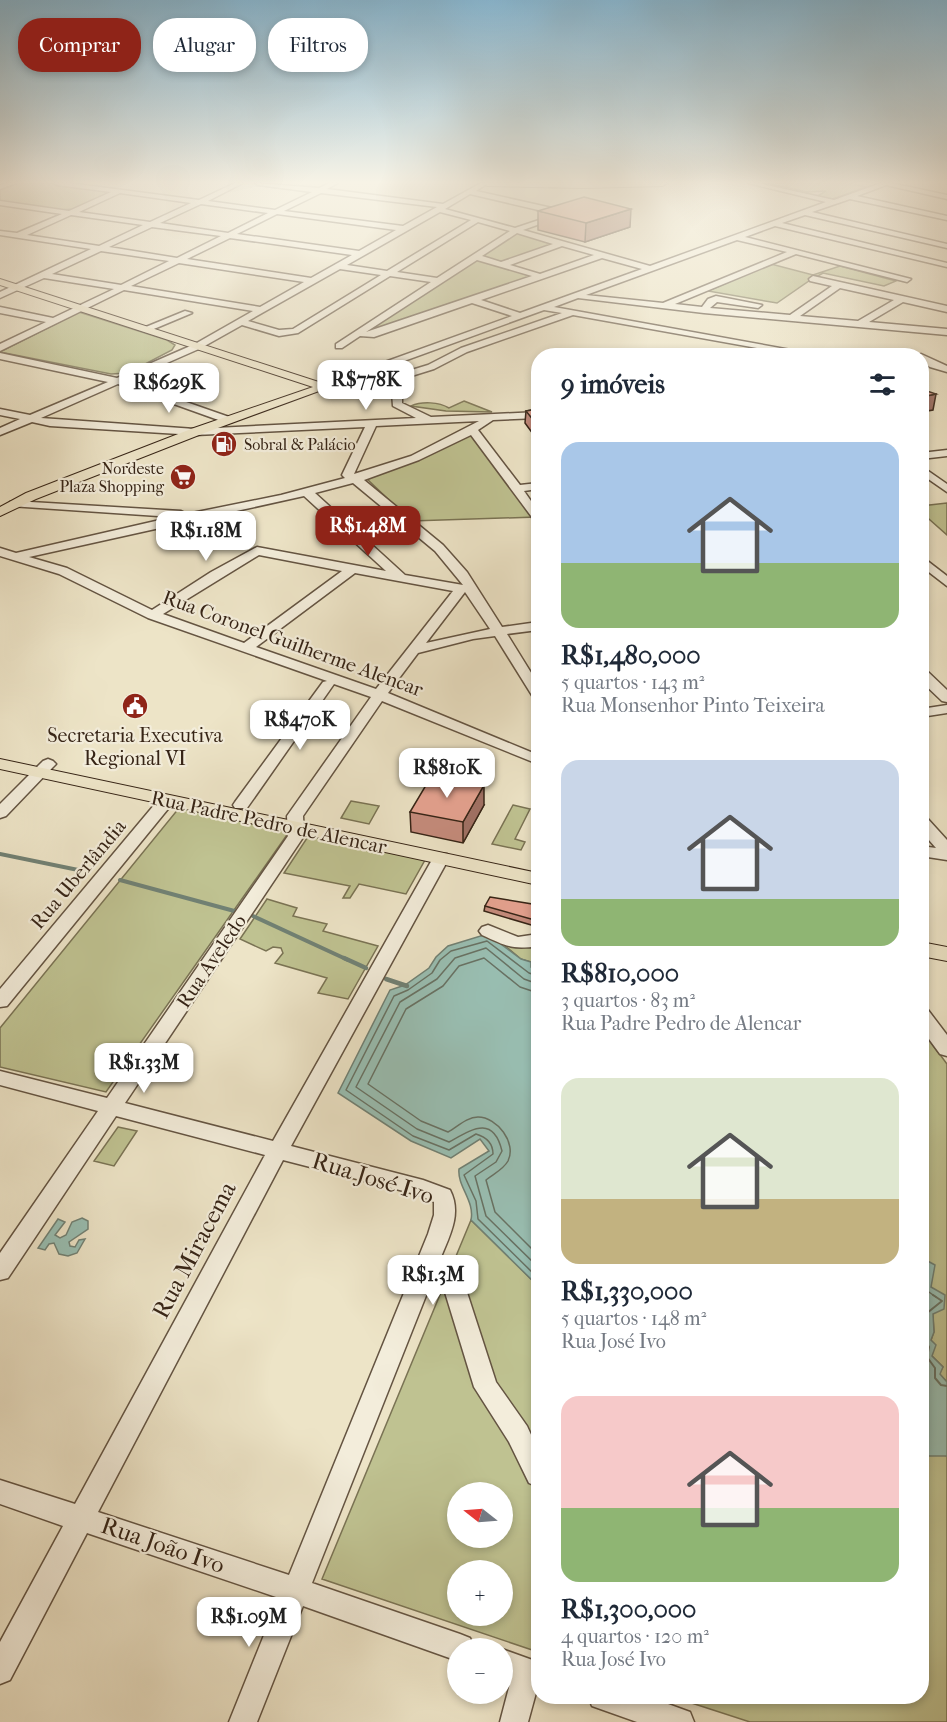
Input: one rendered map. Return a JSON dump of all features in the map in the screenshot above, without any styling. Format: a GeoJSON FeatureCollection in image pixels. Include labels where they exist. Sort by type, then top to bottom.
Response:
{"type":"FeatureCollection","features":[{"type":"Feature","properties":{"kind":"main road"},"geometry":{"type":"LineString","coordinates":[[0,282],[324,387]]}},
{"type":"Feature","properties":{"kind":"main road"},"geometry":{"type":"LineString","coordinates":[[0,512],[14,504],[195,432],[324,387]]}},
{"type":"Feature","properties":{"kind":"main road","name":"Rua Padre Pedro de Alencar"},"geometry":{"type":"LineString","coordinates":[[0,754],[166,801],[295,822],[531,867]]}},
{"type":"Feature","properties":{"kind":"main road","name":"Rua Padre Pedro de Alencar"},"geometry":{"type":"LineString","coordinates":[[0,764],[44,768],[241,805],[295,822],[531,877]]}},
{"type":"Feature","properties":{"kind":"main road"},"geometry":{"type":"LineString","coordinates":[[929,951],[947,954]]}},
{"type":"Feature","properties":{"kind":"main road"},"geometry":{"type":"LineString","coordinates":[[929,962],[947,965]]}},
{"type":"Feature","properties":{"kind":"street"},"geometry":{"type":"LineString","coordinates":[[0,295],[69,263]]}},
{"type":"Feature","properties":{"kind":"street"},"geometry":{"type":"LineString","coordinates":[[0,348],[169,263]]}},
{"type":"Feature","properties":{"kind":"street"},"geometry":{"type":"LineString","coordinates":[[205,263],[313,281]]}},
{"type":"Feature","properties":{"kind":"street"},"geometry":{"type":"LineString","coordinates":[[0,432],[198,346],[344,263]]}},
{"type":"Feature","properties":{"kind":"street"},"geometry":{"type":"LineString","coordinates":[[242,322],[279,333],[295,331],[406,263]]}},
{"type":"Feature","properties":{"kind":"street"},"geometry":{"type":"LineString","coordinates":[[339,346],[466,263]]}},
{"type":"Feature","properties":{"kind":"street"},"geometry":{"type":"LineString","coordinates":[[496,263],[539,276]]}},
{"type":"Feature","properties":{"kind":"street"},"geometry":{"type":"LineString","coordinates":[[501,265],[506,263]]}},
{"type":"Feature","properties":{"kind":"street"},"geometry":{"type":"LineString","coordinates":[[357,335],[371,335],[577,263]]}},
{"type":"Feature","properties":{"kind":"street"},"geometry":{"type":"LineString","coordinates":[[633,263],[650,268]]}},
{"type":"Feature","properties":{"kind":"street"},"geometry":{"type":"LineString","coordinates":[[324,387],[663,263]]}},
{"type":"Feature","properties":{"kind":"street"},"geometry":{"type":"LineString","coordinates":[[664,305],[766,263]]}},
{"type":"Feature","properties":{"kind":"street"},"geometry":{"type":"LineString","coordinates":[[854,263],[916,275]]}},
{"type":"Feature","properties":{"kind":"street"},"geometry":{"type":"LineString","coordinates":[[891,286],[944,265]]}},
{"type":"Feature","properties":{"kind":"street"},"geometry":{"type":"LineString","coordinates":[[339,266],[438,281]]}},
{"type":"Feature","properties":{"kind":"street"},"geometry":{"type":"LineString","coordinates":[[44,275],[262,310]]}},
{"type":"Feature","properties":{"kind":"street"},"geometry":{"type":"LineString","coordinates":[[813,279],[947,309]]}},
{"type":"Feature","properties":{"kind":"street"},"geometry":{"type":"LineString","coordinates":[[792,318],[838,285]]}},
{"type":"Feature","properties":{"kind":"street"},"geometry":{"type":"LineString","coordinates":[[646,294],[674,301]]}},
{"type":"Feature","properties":{"kind":"street"},"geometry":{"type":"LineString","coordinates":[[573,296],[947,332]]}},
{"type":"Feature","properties":{"kind":"street"},"geometry":{"type":"LineString","coordinates":[[704,310],[711,301],[716,299],[758,305],[747,314]]}},
{"type":"Feature","properties":{"kind":"street"},"geometry":{"type":"LineString","coordinates":[[860,324],[902,299]]}},
{"type":"Feature","properties":{"kind":"street"},"geometry":{"type":"LineString","coordinates":[[472,300],[518,315]]}},
{"type":"Feature","properties":{"kind":"street"},"geometry":{"type":"LineString","coordinates":[[541,307],[774,348]]}},
{"type":"Feature","properties":{"kind":"street"},"geometry":{"type":"LineString","coordinates":[[0,310],[54,321]]}},
{"type":"Feature","properties":{"kind":"street"},"geometry":{"type":"LineString","coordinates":[[382,382],[431,367],[464,350],[572,313]]}},
{"type":"Feature","properties":{"kind":"street"},"geometry":{"type":"LineString","coordinates":[[146,329],[188,314]]}},
{"type":"Feature","properties":{"kind":"street"},"geometry":{"type":"LineString","coordinates":[[744,348],[746,343]]}},
{"type":"Feature","properties":{"kind":"street"},"geometry":{"type":"LineString","coordinates":[[0,356],[118,381],[228,420]]}},
{"type":"Feature","properties":{"kind":"street"},"geometry":{"type":"LineString","coordinates":[[929,362],[947,369]]}},
{"type":"Feature","properties":{"kind":"street"},"geometry":{"type":"LineString","coordinates":[[929,366],[947,362]]}},
{"type":"Feature","properties":{"kind":"street"},"geometry":{"type":"LineString","coordinates":[[357,375],[382,382],[397,391],[397,404],[431,422]]}},
{"type":"Feature","properties":{"kind":"street"},"geometry":{"type":"LineString","coordinates":[[411,411],[464,417],[507,416]]}},
{"type":"Feature","properties":{"kind":"street"},"geometry":{"type":"LineString","coordinates":[[0,412],[50,423],[195,432],[489,419],[531,413]]}},
{"type":"Feature","properties":{"kind":"street"},"geometry":{"type":"LineString","coordinates":[[452,421],[464,417]]}},
{"type":"Feature","properties":{"kind":"street"},"geometry":{"type":"LineString","coordinates":[[17,556],[307,492],[356,479],[414,457],[473,430],[489,419]]}},
{"type":"Feature","properties":{"kind":"street"},"geometry":{"type":"LineString","coordinates":[[371,425],[348,475],[356,479],[439,548],[500,632],[531,683]]}},
{"type":"Feature","properties":{"kind":"street"},"geometry":{"type":"LineString","coordinates":[[473,430],[531,501]]}},
{"type":"Feature","properties":{"kind":"street"},"geometry":{"type":"LineString","coordinates":[[929,455],[947,453]]}},
{"type":"Feature","properties":{"kind":"street"},"geometry":{"type":"LineString","coordinates":[[929,475],[947,489]]}},
{"type":"Feature","properties":{"kind":"street"},"geometry":{"type":"LineString","coordinates":[[523,488],[531,487]]}},
{"type":"Feature","properties":{"kind":"street"},"geometry":{"type":"LineString","coordinates":[[307,492],[401,578]]}},
{"type":"Feature","properties":{"kind":"street"},"geometry":{"type":"LineString","coordinates":[[14,504],[196,517]]}},
{"type":"Feature","properties":{"kind":"street"},"geometry":{"type":"LineString","coordinates":[[153,615],[250,553],[257,551],[351,570],[466,588]]}},
{"type":"Feature","properties":{"kind":"street","name":"Rua Coronel Guilherme Alencar"},"geometry":{"type":"LineString","coordinates":[[0,552],[63,571],[153,615],[379,695],[531,757]]}},
{"type":"Feature","properties":{"kind":"street"},"geometry":{"type":"LineString","coordinates":[[929,564],[947,562]]}},
{"type":"Feature","properties":{"kind":"street"},"geometry":{"type":"LineString","coordinates":[[929,568],[947,582]]}},
{"type":"Feature","properties":{"kind":"street"},"geometry":{"type":"LineString","coordinates":[[246,648],[351,570]]}},
{"type":"Feature","properties":{"kind":"street","name":"Rua Aveledo"},"geometry":{"type":"LineString","coordinates":[[0,1271],[296,836],[295,822],[379,695],[466,588]]}},
{"type":"Feature","properties":{"kind":"street"},"geometry":{"type":"LineString","coordinates":[[416,650],[457,638],[531,627]]}},
{"type":"Feature","properties":{"kind":"street"},"geometry":{"type":"LineString","coordinates":[[929,681],[947,698]]}},
{"type":"Feature","properties":{"kind":"street"},"geometry":{"type":"LineString","coordinates":[[241,805],[328,685]]}},
{"type":"Feature","properties":{"kind":"street"},"geometry":{"type":"LineString","coordinates":[[929,712],[947,709]]}},
{"type":"Feature","properties":{"kind":"street"},"geometry":{"type":"LineString","coordinates":[[0,813],[44,768]]}},
{"type":"Feature","properties":{"kind":"street","name":"Rua Uberlândia"},"geometry":{"type":"LineString","coordinates":[[0,1001],[166,801]]}},
{"type":"Feature","properties":{"kind":"street"},"geometry":{"type":"LineString","coordinates":[[929,830],[947,850]]}},
{"type":"Feature","properties":{"kind":"street"},"geometry":{"type":"LineString","coordinates":[[929,852],[947,855]]}},
{"type":"Feature","properties":{"kind":"street","name":"Rua Miracema"},"geometry":{"type":"LineString","coordinates":[[0,1670],[278,1150],[441,858]]}},
{"type":"Feature","properties":{"kind":"street"},"geometry":{"type":"LineString","coordinates":[[489,931],[516,943],[531,941]]}},
{"type":"Feature","properties":{"kind":"street"},"geometry":{"type":"LineString","coordinates":[[929,1025],[947,1049]]}},
{"type":"Feature","properties":{"kind":"street","name":"Rua José Ivo"},"geometry":{"type":"LineString","coordinates":[[0,1078],[423,1188],[443,1196],[447,1213],[243,1722]]}},
{"type":"Feature","properties":{"kind":"street"},"geometry":{"type":"LineString","coordinates":[[429,1260],[454,1284],[486,1387],[518,1434],[531,1460]]}},
{"type":"Feature","properties":{"kind":"street","name":"Rua João Ivo"},"geometry":{"type":"LineString","coordinates":[[0,1492],[447,1643]]}},
{"type":"Feature","properties":{"kind":"street"},"geometry":{"type":"LineString","coordinates":[[514,1722],[523,1670]]}},
{"type":"Feature","properties":{"kind":"street"},"geometry":{"type":"LineString","coordinates":[[626,1704],[680,1722]]}},
{"type":"Feature","properties":{"kind":"green space"},"geometry":{"type":"Polygon","coordinates":[[[466,263],[497,263],[539,276],[358,335],[466,263]]]}},
{"type":"Feature","properties":{"kind":"green space"},"geometry":{"type":"Polygon","coordinates":[[[771,264],[813,275],[813,278],[777,303],[708,291],[771,264]]]}},
{"type":"Feature","properties":{"kind":"green space"},"geometry":{"type":"Polygon","coordinates":[[[840,266],[896,281],[884,286],[823,273],[818,276],[813,275],[840,266]]]}},
{"type":"Feature","properties":{"kind":"green space"},"geometry":{"type":"Polygon","coordinates":[[[79,312],[167,340],[175,345],[172,350],[128,373],[111,374],[0,352],[79,312]]]}},
{"type":"Feature","properties":{"kind":"green space"},"geometry":{"type":"Polygon","coordinates":[[[464,401],[492,412],[446,411],[411,406],[430,403],[449,408],[464,401]]]}},
{"type":"Feature","properties":{"kind":"green space"},"geometry":{"type":"Polygon","coordinates":[[[475,430],[531,510],[531,517],[411,521],[366,478],[475,430]]]}},
{"type":"Feature","properties":{"kind":"green space"},"geometry":{"type":"Polygon","coordinates":[[[947,503],[947,535],[929,519],[929,505],[947,503]]]}},
{"type":"Feature","properties":{"kind":"green space"},"geometry":{"type":"Polygon","coordinates":[[[351,801],[379,806],[369,824],[341,818],[351,801]]]}},
{"type":"Feature","properties":{"kind":"green space"},"geometry":{"type":"Polygon","coordinates":[[[513,805],[530,809],[515,839],[525,842],[521,850],[492,844],[513,805]]]}},
{"type":"Feature","properties":{"kind":"green space"},"geometry":{"type":"Polygon","coordinates":[[[179,808],[289,832],[106,1092],[0,1067],[0,1028],[179,808]]]}},
{"type":"Feature","properties":{"kind":"green space"},"geometry":{"type":"Polygon","coordinates":[[[309,835],[425,860],[406,894],[359,884],[350,898],[343,898],[350,886],[284,873],[309,835]]]}},
{"type":"Feature","properties":{"kind":"green space"},"geometry":{"type":"Polygon","coordinates":[[[267,899],[297,908],[293,916],[327,924],[323,931],[378,946],[348,999],[318,993],[327,978],[275,963],[283,953],[281,948],[273,947],[266,951],[240,939],[267,899]]]}},
{"type":"Feature","properties":{"kind":"green space"},"geometry":{"type":"Polygon","coordinates":[[[504,945],[531,948],[531,962],[521,959],[504,945]]]}},
{"type":"Feature","properties":{"kind":"green space"},"geometry":{"type":"Polygon","coordinates":[[[929,1040],[947,1064],[947,1382],[939,1374],[943,1367],[932,1356],[931,1340],[934,1332],[929,1279],[929,1040]]]}},
{"type":"Feature","properties":{"kind":"green space"},"geometry":{"type":"Polygon","coordinates":[[[118,1127],[137,1131],[114,1166],[94,1161],[118,1127]]]}},
{"type":"Feature","properties":{"kind":"green space"},"geometry":{"type":"Polygon","coordinates":[[[471,1220],[531,1279],[531,1650],[513,1644],[513,1638],[497,1638],[461,1626],[513,1626],[513,1560],[447,1560],[447,1621],[322,1579],[471,1220]]]}},
{"type":"Feature","properties":{"kind":"green space"},"geometry":{"type":"Polygon","coordinates":[[[929,1455],[947,1456],[947,1722],[750,1722],[695,1704],[929,1704],[929,1455]]]}},
{"type":"Feature","properties":{"kind":"water"},"geometry":{"type":"Polygon","coordinates":[[[487,934],[521,959],[531,962],[531,1279],[471,1220],[471,1206],[459,1175],[459,1169],[489,1151],[480,1139],[451,1158],[411,1141],[338,1093],[390,990],[405,985],[429,968],[436,957],[448,946],[487,934]]]}},
{"type":"Feature","properties":{"kind":"water"},"geometry":{"type":"Polygon","coordinates":[[[82,1218],[88,1221],[88,1229],[69,1242],[70,1246],[75,1247],[79,1240],[85,1239],[77,1253],[68,1256],[59,1254],[54,1243],[49,1244],[45,1250],[38,1248],[58,1219],[65,1222],[55,1235],[60,1238],[66,1235],[72,1222],[82,1218]]]}},
{"type":"Feature","properties":{"kind":"water"},"geometry":{"type":"Polygon","coordinates":[[[929,1262],[935,1265],[931,1287],[945,1295],[944,1309],[933,1314],[934,1332],[931,1340],[936,1345],[932,1356],[943,1367],[940,1374],[947,1382],[947,1456],[929,1456],[929,1262]]]}},
{"type":"Feature","properties":{"kind":"building"},"geometry":{"type":"Polygon","coordinates":[[[432,775],[484,785],[463,822],[410,812],[432,775]]]}},
{"type":"Feature","properties":{"kind":"building"},"geometry":{"type":"Polygon","coordinates":[[[490,897],[531,904],[531,919],[485,906],[490,897]]]}},
{"type":"Feature","properties":{"kind":"waterway"},"geometry":{"type":"LineString","coordinates":[[0,854],[88,872]]}},
{"type":"Feature","properties":{"kind":"waterway"},"geometry":{"type":"LineString","coordinates":[[120,880],[238,912]]}},
{"type":"Feature","properties":{"kind":"waterway"},"geometry":{"type":"LineString","coordinates":[[253,916],[348,960]]}},
{"type":"Feature","properties":{"kind":"waterway"},"geometry":{"type":"LineString","coordinates":[[344,958],[366,968]]}},
{"type":"Feature","properties":{"kind":"waterway"},"geometry":{"type":"LineString","coordinates":[[386,979],[407,986]]}},
{"type":"Feature","properties":{"kind":"place","name":"Sobral & Palácio"},"geometry":{"type":"Point","coordinates":[224,444]}},
{"type":"Feature","properties":{"kind":"place","name":"Nordeste Plaza Shopping"},"geometry":{"type":"Point","coordinates":[183,477]}},
{"type":"Feature","properties":{"kind":"place","name":"Secretaria Executiva Regional VI"},"geometry":{"type":"Point","coordinates":[135,706]}}]}
